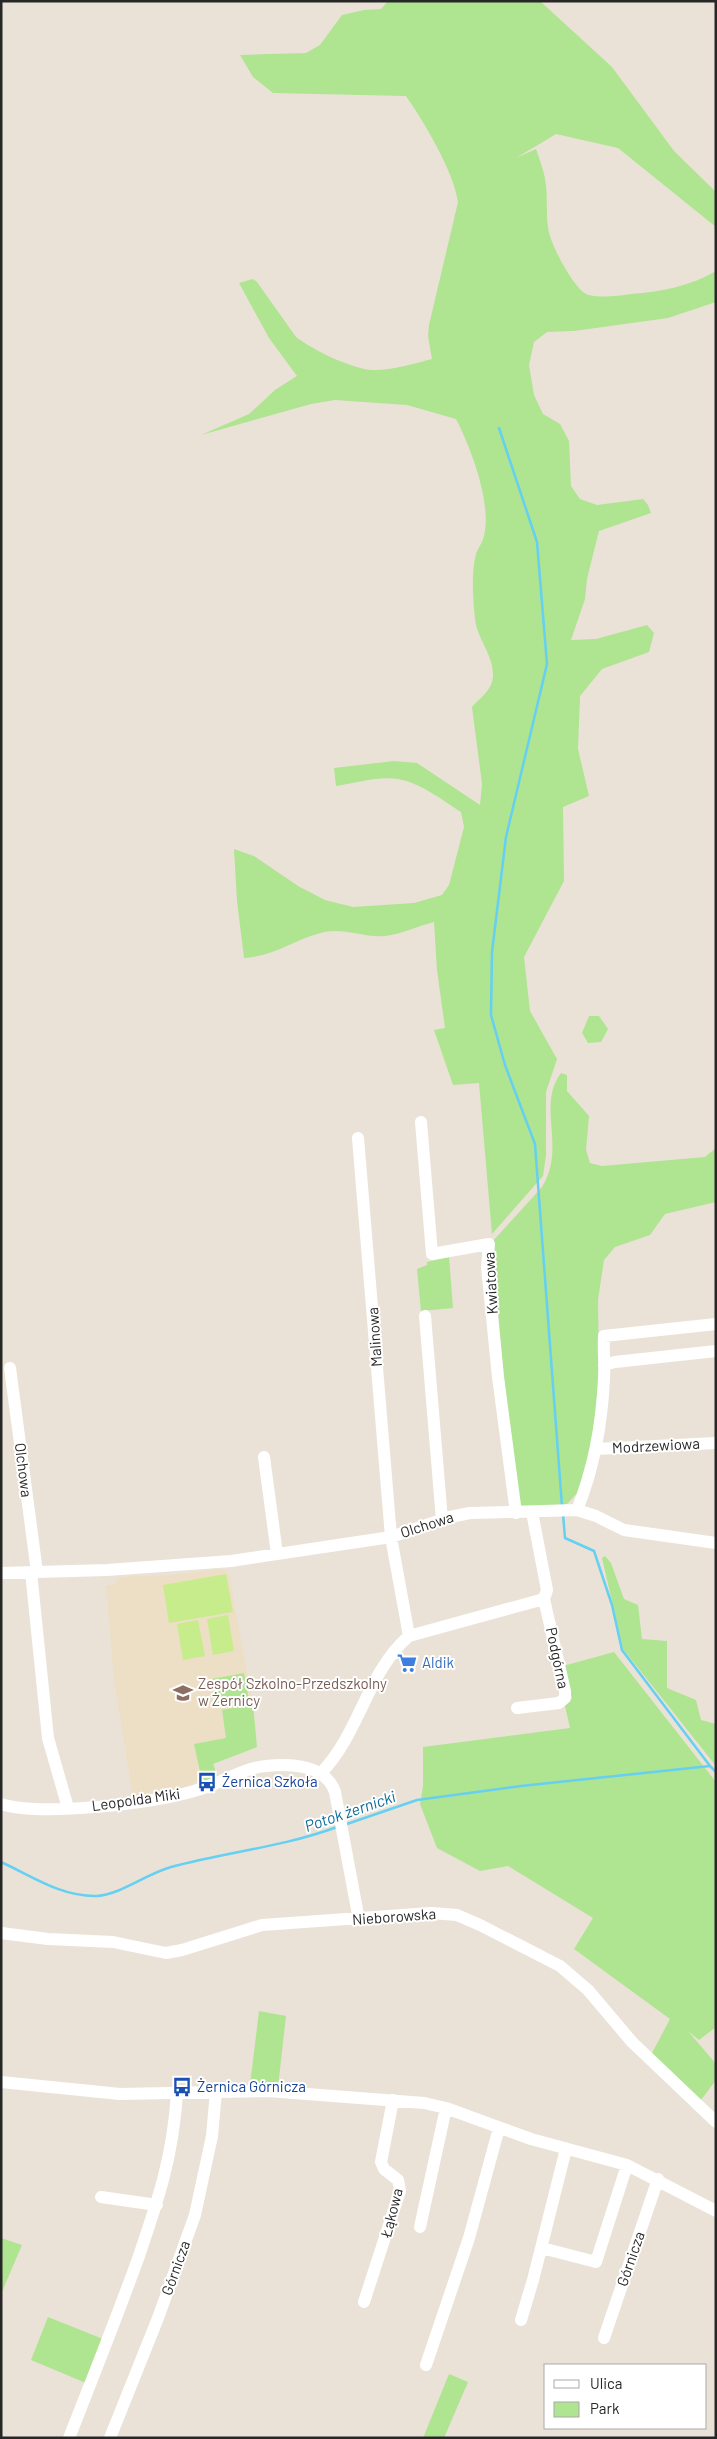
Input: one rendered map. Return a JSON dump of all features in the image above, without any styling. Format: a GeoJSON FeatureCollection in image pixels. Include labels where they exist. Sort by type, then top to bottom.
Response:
{"type":"FeatureCollection","features":[{"type":"Feature","properties":{"kind":"street","name":"Kwiatowa"},"geometry":{"type":"LineString","coordinates":[[420,1122],[432,1254],[489,1244],[487,1267],[497,1368],[516,1513]]}},
{"type":"Feature","properties":{"kind":"street","name":"Malinowa"},"geometry":{"type":"LineString","coordinates":[[358,1138],[391,1537]]}},
{"type":"Feature","properties":{"kind":"street"},"geometry":{"type":"LineString","coordinates":[[425,1316],[442,1520]]}},
{"type":"Feature","properties":{"kind":"street"},"geometry":{"type":"LineString","coordinates":[[567,1510],[591,1474],[596,1449],[604,1365],[604,1336],[716,1324]]}},
{"type":"Feature","properties":{"kind":"street"},"geometry":{"type":"LineString","coordinates":[[604,1365],[615,1362],[716,1351]]}},
{"type":"Feature","properties":{"kind":"street","name":"Olchowa"},"geometry":{"type":"LineString","coordinates":[[10,1368],[34,1572]]}},
{"type":"Feature","properties":{"kind":"street","name":"Modrzewiowa"},"geometry":{"type":"LineString","coordinates":[[596,1449],[716,1443]]}},
{"type":"Feature","properties":{"kind":"street"},"geometry":{"type":"LineString","coordinates":[[264,1457],[277,1554]]}},
{"type":"Feature","properties":{"kind":"street","name":"Olchowa"},"geometry":{"type":"LineString","coordinates":[[1,1573],[177,1567],[391,1537],[470,1513],[567,1510],[596,1516],[624,1530],[716,1543]]}},
{"type":"Feature","properties":{"kind":"street","name":"Podgórna"},"geometry":{"type":"LineString","coordinates":[[517,1708],[559,1703],[565,1698],[544,1599],[546,1590],[532,1512]]}},
{"type":"Feature","properties":{"kind":"street"},"geometry":{"type":"LineString","coordinates":[[391,1537],[409,1636]]}},
{"type":"Feature","properties":{"kind":"street"},"geometry":{"type":"LineString","coordinates":[[34,1572],[48,1738],[68,1808]]}},
{"type":"Feature","properties":{"kind":"street"},"geometry":{"type":"LineString","coordinates":[[359,1920],[333,1786],[321,1773],[336,1757],[390,1656],[409,1636],[544,1599]]}},
{"type":"Feature","properties":{"kind":"street","name":"Leopolda Miki"},"geometry":{"type":"LineString","coordinates":[[1,1804],[28,1810],[68,1808],[180,1795],[268,1765],[304,1767],[321,1773]]}},
{"type":"Feature","properties":{"kind":"street","name":"Nieborowska"},"geometry":{"type":"LineString","coordinates":[[1,1932],[48,1939],[113,1942],[166,1953],[182,1950],[257,1926],[359,1920],[431,1913],[457,1915],[493,1930],[551,1960],[578,1979],[632,2042],[716,2122]]}},
{"type":"Feature","properties":{"kind":"street"},"geometry":{"type":"LineString","coordinates":[[1,2082],[120,2094],[276,2091],[416,2102],[446,2108],[499,2128],[566,2149],[627,2165],[716,2210]]}},
{"type":"Feature","properties":{"kind":"street","name":"Górnicza"},"geometry":{"type":"LineString","coordinates":[[110,2438],[158,2318],[195,2215],[212,2136],[216,2091]]}},
{"type":"Feature","properties":{"kind":"street"},"geometry":{"type":"LineString","coordinates":[[69,2438],[157,2205],[170,2160],[175,2128],[177,2093]]}},
{"type":"Feature","properties":{"kind":"street","name":"Łąkowa"},"geometry":{"type":"LineString","coordinates":[[364,2302],[400,2190],[398,2180],[384,2169],[381,2162],[393,2100]]}},
{"type":"Feature","properties":{"kind":"street"},"geometry":{"type":"LineString","coordinates":[[420,2227],[446,2108]]}},
{"type":"Feature","properties":{"kind":"street"},"geometry":{"type":"LineString","coordinates":[[426,2365],[469,2238],[499,2128]]}},
{"type":"Feature","properties":{"kind":"street"},"geometry":{"type":"LineString","coordinates":[[521,2320],[542,2248],[566,2149]]}},
{"type":"Feature","properties":{"kind":"street","name":"Górnicza"},"geometry":{"type":"LineString","coordinates":[[542,2248],[596,2262],[627,2165]]}},
{"type":"Feature","properties":{"kind":"street","name":"Górnicza"},"geometry":{"type":"LineString","coordinates":[[604,2338],[658,2180]]}},
{"type":"Feature","properties":{"kind":"street"},"geometry":{"type":"LineString","coordinates":[[101,2197],[157,2205]]}},
{"type":"Feature","properties":{"kind":"shaded area","name":"Zespół Szkolno-Przedszkolny w Żernicy"},"geometry":{"type":"Polygon","coordinates":[[[223,1569],[229,1574],[253,1704],[222,1710],[226,1738],[194,1744],[201,1780],[193,1783],[191,1787],[174,1792],[170,1789],[163,1790],[162,1793],[133,1797],[114,1681],[106,1585],[114,1585],[119,1577],[171,1575],[223,1569]]]}},
{"type":"Feature","properties":{"kind":"green space"},"geometry":{"type":"Polygon","coordinates":[[[388,1],[540,1],[612,67],[674,151],[716,192],[716,227],[618,148],[556,134],[516,158],[536,149],[547,192],[550,236],[572,279],[584,292],[589,295],[605,297],[653,292],[696,281],[716,271],[716,302],[668,318],[574,331],[547,332],[534,342],[529,365],[534,395],[543,414],[560,424],[569,441],[571,486],[580,499],[597,505],[643,499],[651,513],[599,531],[587,579],[585,599],[571,640],[596,639],[647,625],[654,633],[649,652],[602,669],[580,696],[578,749],[589,796],[563,807],[564,881],[524,957],[530,1011],[557,1059],[546,1092],[546,1155],[543,1176],[492,1234],[479,1083],[453,1085],[434,1030],[445,1028],[437,970],[434,922],[398,934],[385,936],[370,936],[340,931],[324,932],[266,954],[244,958],[237,901],[234,849],[254,856],[298,886],[325,900],[353,907],[414,903],[442,895],[449,885],[464,827],[461,812],[423,788],[398,779],[375,779],[336,786],[334,768],[394,761],[417,763],[480,805],[482,784],[472,707],[488,690],[492,682],[493,669],[476,626],[473,578],[474,561],[483,540],[486,523],[483,492],[479,476],[456,419],[407,405],[335,400],[311,404],[201,435],[249,414],[275,390],[297,376],[269,338],[239,283],[253,279],[296,337],[322,353],[353,366],[362,369],[378,370],[402,367],[432,359],[428,336],[429,325],[458,202],[445,162],[421,119],[406,96],[273,93],[253,77],[240,55],[306,53],[320,45],[342,15],[364,10],[381,9],[388,1]]]}},
{"type":"Feature","properties":{"kind":"green space"},"geometry":{"type":"Polygon","coordinates":[[[589,1016],[599,1016],[608,1029],[601,1042],[588,1043],[582,1033],[589,1016]]]}},
{"type":"Feature","properties":{"kind":"green space"},"geometry":{"type":"Polygon","coordinates":[[[561,1073],[567,1075],[567,1091],[589,1116],[586,1150],[590,1163],[602,1166],[705,1157],[716,1148],[716,1202],[665,1214],[650,1235],[615,1247],[604,1260],[598,1300],[599,1376],[592,1444],[578,1492],[567,1504],[519,1508],[505,1389],[492,1242],[542,1187],[549,1172],[552,1157],[551,1099],[554,1086],[561,1073]]]}},
{"type":"Feature","properties":{"kind":"green space"},"geometry":{"type":"Polygon","coordinates":[[[449,1257],[453,1308],[421,1311],[417,1269],[427,1265],[427,1262],[449,1257]]]}},
{"type":"Feature","properties":{"kind":"green space"},"geometry":{"type":"Polygon","coordinates":[[[605,1556],[611,1563],[624,1599],[638,1605],[642,1639],[667,1641],[667,1688],[696,1700],[701,1720],[716,1724],[716,1766],[623,1649],[602,1558],[605,1556]]]}},
{"type":"Feature","properties":{"kind":"green space"},"geometry":{"type":"Polygon","coordinates":[[[226,1574],[233,1612],[169,1623],[163,1585],[226,1574]]]}},
{"type":"Feature","properties":{"kind":"green space"},"geometry":{"type":"Polygon","coordinates":[[[228,1615],[234,1651],[213,1655],[207,1619],[228,1615]]]}},
{"type":"Feature","properties":{"kind":"green space"},"geometry":{"type":"Polygon","coordinates":[[[198,1620],[205,1656],[183,1660],[177,1624],[198,1620]]]}},
{"type":"Feature","properties":{"kind":"green space"},"geometry":{"type":"Polygon","coordinates":[[[614,1652],[716,1782],[716,2027],[699,2040],[688,2031],[716,2064],[716,2080],[701,2100],[652,2053],[670,2019],[574,1949],[593,1918],[508,1866],[480,1871],[437,1848],[420,1804],[423,1786],[423,1747],[570,1728],[565,1706],[572,1698],[563,1666],[614,1652]]]}},
{"type":"Feature","properties":{"kind":"green space"},"geometry":{"type":"Polygon","coordinates":[[[244,1673],[249,1700],[217,1706],[212,1679],[244,1673]]]}},
{"type":"Feature","properties":{"kind":"green space"},"geometry":{"type":"Polygon","coordinates":[[[253,1704],[257,1747],[213,1764],[218,1777],[202,1781],[194,1744],[226,1738],[222,1710],[253,1704]]]}},
{"type":"Feature","properties":{"kind":"green space"},"geometry":{"type":"Polygon","coordinates":[[[259,2011],[286,2016],[278,2087],[250,2085],[259,2011]]]}},
{"type":"Feature","properties":{"kind":"green space"},"geometry":{"type":"Polygon","coordinates":[[[1,2238],[22,2245],[1,2294],[1,2238]]]}},
{"type":"Feature","properties":{"kind":"green space"},"geometry":{"type":"Polygon","coordinates":[[[48,2317],[103,2339],[86,2383],[31,2360],[48,2317]]]}},
{"type":"Feature","properties":{"kind":"green space"},"geometry":{"type":"Polygon","coordinates":[[[449,2374],[468,2382],[444,2438],[423,2438],[449,2374]]]}},
{"type":"Feature","properties":{"kind":"waterway"},"geometry":{"type":"LineString","coordinates":[[499,428],[537,542],[547,664],[506,837],[492,952],[491,1015],[505,1065],[535,1144],[562,1506]]}},
{"type":"Feature","properties":{"kind":"waterway"},"geometry":{"type":"LineString","coordinates":[[563,1514],[565,1538],[594,1551],[612,1605],[622,1650],[710,1766]]}},
{"type":"Feature","properties":{"kind":"waterway","name":"Potok żernicki"},"geometry":{"type":"LineString","coordinates":[[344,1825],[417,1800],[521,1786],[710,1766],[716,1772]]}},
{"type":"Feature","properties":{"kind":"waterway","name":"Potok żernicki"},"geometry":{"type":"LineString","coordinates":[[1,1862],[59,1889],[71,1893],[97,1896],[116,1892],[171,1867],[296,1840],[337,1827]]}},
{"type":"Feature","properties":{"kind":"place","name":"Aldik"},"geometry":{"type":"Point","coordinates":[407,1663]}},
{"type":"Feature","properties":{"kind":"place","name":"Zespół Szkolno-Przedszkolny w Żernicy"},"geometry":{"type":"Point","coordinates":[183,1693]}},
{"type":"Feature","properties":{"kind":"place","name":"Żernica Szkoła"},"geometry":{"type":"Point","coordinates":[207,1782]}},
{"type":"Feature","properties":{"kind":"place","name":"Żernica Górnicza"},"geometry":{"type":"Point","coordinates":[182,2087]}}]}
